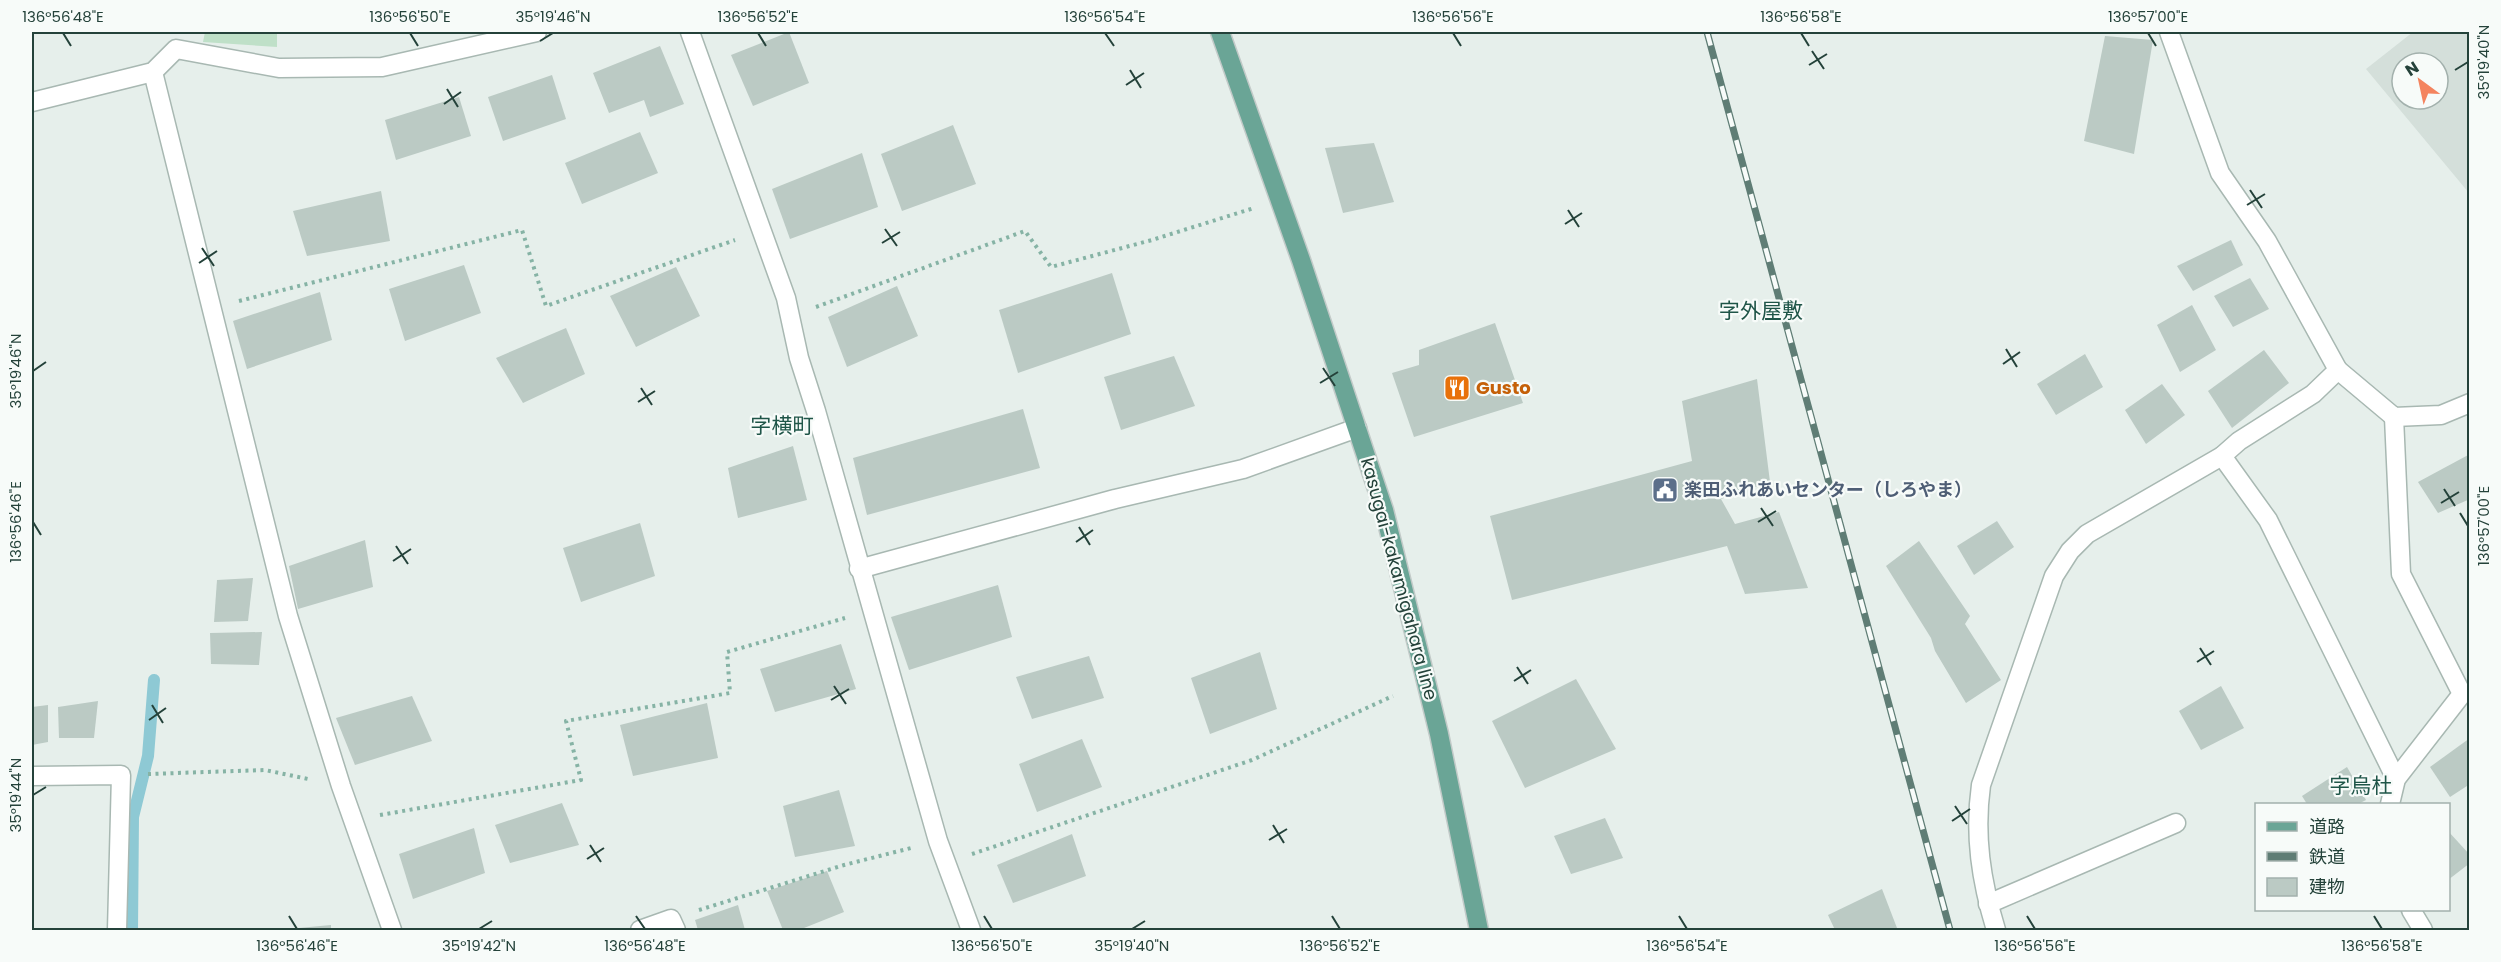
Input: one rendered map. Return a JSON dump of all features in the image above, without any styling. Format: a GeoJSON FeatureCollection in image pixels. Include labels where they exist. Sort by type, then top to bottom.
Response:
{"type":"FeatureCollection","features":[{"type":"Feature","properties":{"kind":"main road","name":"kasugai-kakamigahara line"},"geometry":{"type":"LineString","coordinates":[[1220,32],[1280,200],[1384,510],[1439,734],[1479,930]]}},
{"type":"Feature","properties":{"kind":"street"},"geometry":{"type":"LineString","coordinates":[[32,102],[153,72],[176,40],[279,68],[382,67],[537,32]]}},
{"type":"Feature","properties":{"kind":"street"},"geometry":{"type":"LineString","coordinates":[[690,32],[786,298],[799,358],[938,841],[971,930]]}},
{"type":"Feature","properties":{"kind":"street"},"geometry":{"type":"LineString","coordinates":[[2169,32],[2220,173],[2267,241],[2338,370],[2394,417],[2441,415],[2469,403]]}},
{"type":"Feature","properties":{"kind":"street"},"geometry":{"type":"LineString","coordinates":[[153,72],[177,161],[186,212],[288,616],[341,786],[392,930]]}},
{"type":"Feature","properties":{"kind":"street"},"geometry":{"type":"LineString","coordinates":[[1996,930],[1988,904],[1976,818],[1981,784],[2054,576],[2070,551],[2086,534],[2222,456],[2238,441],[2313,394],[2338,370]]}},
{"type":"Feature","properties":{"kind":"street"},"geometry":{"type":"LineString","coordinates":[[2390,803],[2396,779],[2462,694],[2401,574],[2394,417]]}},
{"type":"Feature","properties":{"kind":"street"},"geometry":{"type":"LineString","coordinates":[[859,569],[1115,499],[1243,468],[1357,428]]}},
{"type":"Feature","properties":{"kind":"street"},"geometry":{"type":"LineString","coordinates":[[2222,456],[2268,520],[2396,779]]}},
{"type":"Feature","properties":{"kind":"street"},"geometry":{"type":"LineString","coordinates":[[32,776],[121,775],[117,930]]}},
{"type":"Feature","properties":{"kind":"street"},"geometry":{"type":"LineString","coordinates":[[1988,904],[2176,823]]}},
{"type":"Feature","properties":{"kind":"street"},"geometry":{"type":"LineString","coordinates":[[2411,911],[2423,930]]}},
{"type":"Feature","properties":{"kind":"street"},"geometry":{"type":"LineString","coordinates":[[640,930],[673,925]]}},
{"type":"Feature","properties":{"kind":"path"},"geometry":{"type":"LineString","coordinates":[[790,317],[1026,231],[1051,267],[1152,240],[1280,200]]}},
{"type":"Feature","properties":{"kind":"path"},"geometry":{"type":"LineString","coordinates":[[210,308],[522,230],[546,306],[761,230]]}},
{"type":"Feature","properties":{"kind":"path"},"geometry":{"type":"LineString","coordinates":[[352,819],[581,780],[566,721],[730,693],[727,652],[872,611]]}},
{"type":"Feature","properties":{"kind":"path"},"geometry":{"type":"LineString","coordinates":[[946,863],[1252,760],[1393,696]]}},
{"type":"Feature","properties":{"kind":"path"},"geometry":{"type":"LineString","coordinates":[[121,775],[265,770],[341,786]]}},
{"type":"Feature","properties":{"kind":"path"},"geometry":{"type":"LineString","coordinates":[[673,925],[844,865],[938,841]]}},
{"type":"Feature","properties":{"kind":"shaded area"},"geometry":{"type":"Polygon","coordinates":[[[2413,32],[2469,32],[2469,193],[2401,111],[2450,111],[2450,51],[2390,51],[2390,98],[2366,69],[2413,32]]]}},
{"type":"Feature","properties":{"kind":"green space"},"geometry":{"type":"Polygon","coordinates":[[[205,32],[277,32],[277,47],[203,42],[205,32]]]}},
{"type":"Feature","properties":{"kind":"building"},"geometry":{"type":"Polygon","coordinates":[[[789,32],[809,83],[753,106],[731,55],[789,32]]]}},
{"type":"Feature","properties":{"kind":"building"},"geometry":{"type":"Polygon","coordinates":[[[2105,36],[2153,40],[2134,154],[2084,141],[2105,36]]]}},
{"type":"Feature","properties":{"kind":"building"},"geometry":{"type":"Polygon","coordinates":[[[660,46],[684,104],[650,117],[644,100],[609,113],[593,73],[660,46]]]}},
{"type":"Feature","properties":{"kind":"building"},"geometry":{"type":"Polygon","coordinates":[[[552,75],[566,119],[503,141],[488,97],[552,75]]]}},
{"type":"Feature","properties":{"kind":"building"},"geometry":{"type":"Polygon","coordinates":[[[459,97],[471,136],[396,160],[385,120],[459,97]]]}},
{"type":"Feature","properties":{"kind":"building"},"geometry":{"type":"Polygon","coordinates":[[[953,125],[976,184],[902,211],[881,154],[953,125]]]}},
{"type":"Feature","properties":{"kind":"building"},"geometry":{"type":"Polygon","coordinates":[[[640,132],[658,173],[582,204],[565,163],[640,132]]]}},
{"type":"Feature","properties":{"kind":"building"},"geometry":{"type":"Polygon","coordinates":[[[1374,143],[1394,202],[1343,213],[1325,148],[1374,143]]]}},
{"type":"Feature","properties":{"kind":"building"},"geometry":{"type":"Polygon","coordinates":[[[862,153],[878,207],[790,239],[772,189],[862,153]]]}},
{"type":"Feature","properties":{"kind":"building"},"geometry":{"type":"Polygon","coordinates":[[[381,191],[390,241],[307,256],[293,211],[381,191]]]}},
{"type":"Feature","properties":{"kind":"building"},"geometry":{"type":"Polygon","coordinates":[[[2231,240],[2243,265],[2193,291],[2177,266],[2231,240]]]}},
{"type":"Feature","properties":{"kind":"building"},"geometry":{"type":"Polygon","coordinates":[[[464,265],[481,313],[405,341],[389,289],[464,265]]]}},
{"type":"Feature","properties":{"kind":"building"},"geometry":{"type":"Polygon","coordinates":[[[676,267],[700,316],[636,347],[610,296],[676,267]]]}},
{"type":"Feature","properties":{"kind":"building"},"geometry":{"type":"Polygon","coordinates":[[[1112,273],[1131,334],[1018,373],[999,310],[1112,273]]]}},
{"type":"Feature","properties":{"kind":"building"},"geometry":{"type":"Polygon","coordinates":[[[2250,278],[2269,309],[2233,327],[2214,296],[2250,278]]]}},
{"type":"Feature","properties":{"kind":"building"},"geometry":{"type":"Polygon","coordinates":[[[897,286],[918,336],[847,367],[828,317],[897,286]]]}},
{"type":"Feature","properties":{"kind":"building"},"geometry":{"type":"Polygon","coordinates":[[[320,292],[332,340],[247,369],[233,321],[320,292]]]}},
{"type":"Feature","properties":{"kind":"building"},"geometry":{"type":"Polygon","coordinates":[[[2192,305],[2216,350],[2180,372],[2157,325],[2192,305]]]}},
{"type":"Feature","properties":{"kind":"building","name":"Gusto"},"geometry":{"type":"Polygon","coordinates":[[[1495,323],[1523,403],[1414,437],[1392,373],[1419,365],[1419,350],[1495,323]]]}},
{"type":"Feature","properties":{"kind":"building"},"geometry":{"type":"Polygon","coordinates":[[[566,328],[585,374],[523,403],[496,358],[566,328]]]}},
{"type":"Feature","properties":{"kind":"building"},"geometry":{"type":"Polygon","coordinates":[[[2264,350],[2289,383],[2232,428],[2208,391],[2264,350]]]}},
{"type":"Feature","properties":{"kind":"building"},"geometry":{"type":"Polygon","coordinates":[[[2085,354],[2103,387],[2056,415],[2037,384],[2085,354]]]}},
{"type":"Feature","properties":{"kind":"building"},"geometry":{"type":"Polygon","coordinates":[[[1174,356],[1195,406],[1121,430],[1104,377],[1174,356]]]}},
{"type":"Feature","properties":{"kind":"building","name":"楽田ふれあいセンター（しろやま）"},"geometry":{"type":"Polygon","coordinates":[[[1757,379],[1770,482],[1721,499],[1735,524],[1779,512],[1808,588],[1745,594],[1727,546],[1512,600],[1490,516],[1692,461],[1682,401],[1757,379]]]}},
{"type":"Feature","properties":{"kind":"building"},"geometry":{"type":"Polygon","coordinates":[[[2162,384],[2185,415],[2146,444],[2125,410],[2162,384]]]}},
{"type":"Feature","properties":{"kind":"building"},"geometry":{"type":"Polygon","coordinates":[[[1023,409],[1040,468],[867,515],[853,458],[1023,409]]]}},
{"type":"Feature","properties":{"kind":"building"},"geometry":{"type":"Polygon","coordinates":[[[793,446],[807,500],[738,518],[728,468],[793,446]]]}},
{"type":"Feature","properties":{"kind":"building"},"geometry":{"type":"Polygon","coordinates":[[[2470,454],[2470,499],[2438,513],[2418,482],[2470,454]]]}},
{"type":"Feature","properties":{"kind":"building"},"geometry":{"type":"Polygon","coordinates":[[[1997,521],[2014,547],[1974,575],[1957,546],[1997,521]]]}},
{"type":"Feature","properties":{"kind":"building"},"geometry":{"type":"Polygon","coordinates":[[[640,523],[655,576],[581,602],[563,548],[640,523]]]}},
{"type":"Feature","properties":{"kind":"building"},"geometry":{"type":"Polygon","coordinates":[[[365,540],[373,587],[298,609],[289,566],[365,540]]]}},
{"type":"Feature","properties":{"kind":"building"},"geometry":{"type":"Polygon","coordinates":[[[1919,541],[1970,616],[1965,624],[2001,680],[1966,703],[1935,651],[1931,638],[1886,566],[1919,541]]]}},
{"type":"Feature","properties":{"kind":"building"},"geometry":{"type":"Polygon","coordinates":[[[253,578],[248,621],[214,622],[217,580],[253,578]]]}},
{"type":"Feature","properties":{"kind":"building"},"geometry":{"type":"Polygon","coordinates":[[[998,585],[1012,637],[909,670],[891,617],[998,585]]]}},
{"type":"Feature","properties":{"kind":"building"},"geometry":{"type":"Polygon","coordinates":[[[262,632],[259,665],[211,664],[210,633],[262,632]]]}},
{"type":"Feature","properties":{"kind":"building"},"geometry":{"type":"Polygon","coordinates":[[[841,644],[856,689],[775,712],[760,669],[841,644]]]}},
{"type":"Feature","properties":{"kind":"building"},"geometry":{"type":"Polygon","coordinates":[[[1260,652],[1277,709],[1210,734],[1191,678],[1260,652]]]}},
{"type":"Feature","properties":{"kind":"building"},"geometry":{"type":"Polygon","coordinates":[[[1089,656],[1104,698],[1032,719],[1016,677],[1089,656]]]}},
{"type":"Feature","properties":{"kind":"building"},"geometry":{"type":"Polygon","coordinates":[[[1576,679],[1616,749],[1525,788],[1492,721],[1576,679]]]}},
{"type":"Feature","properties":{"kind":"building"},"geometry":{"type":"Polygon","coordinates":[[[2221,686],[2244,728],[2201,750],[2179,711],[2221,686]]]}},
{"type":"Feature","properties":{"kind":"building"},"geometry":{"type":"Polygon","coordinates":[[[412,696],[432,741],[355,765],[336,718],[412,696]]]}},
{"type":"Feature","properties":{"kind":"building"},"geometry":{"type":"Polygon","coordinates":[[[98,701],[94,738],[59,738],[58,707],[98,701]]]}},
{"type":"Feature","properties":{"kind":"building"},"geometry":{"type":"Polygon","coordinates":[[[707,703],[718,758],[633,776],[620,725],[707,703]]]}},
{"type":"Feature","properties":{"kind":"building"},"geometry":{"type":"Polygon","coordinates":[[[48,705],[48,742],[32,745],[32,707],[48,705]]]}},
{"type":"Feature","properties":{"kind":"building"},"geometry":{"type":"Polygon","coordinates":[[[2470,738],[2470,784],[2450,797],[2430,767],[2470,738]]]}},
{"type":"Feature","properties":{"kind":"building"},"geometry":{"type":"Polygon","coordinates":[[[1082,739],[1102,787],[1037,812],[1019,764],[1082,739]]]}},
{"type":"Feature","properties":{"kind":"building"},"geometry":{"type":"Polygon","coordinates":[[[2347,767],[2366,800],[2360,803],[2306,803],[2302,796],[2347,767]]]}},
{"type":"Feature","properties":{"kind":"building"},"geometry":{"type":"Polygon","coordinates":[[[839,790],[855,846],[795,857],[783,806],[839,790]]]}},
{"type":"Feature","properties":{"kind":"building"},"geometry":{"type":"Polygon","coordinates":[[[562,803],[579,845],[510,863],[495,825],[562,803]]]}},
{"type":"Feature","properties":{"kind":"building"},"geometry":{"type":"Polygon","coordinates":[[[1605,818],[1623,858],[1571,874],[1554,836],[1605,818]]]}},
{"type":"Feature","properties":{"kind":"building"},"geometry":{"type":"Polygon","coordinates":[[[474,828],[485,873],[413,899],[399,854],[474,828]]]}},
{"type":"Feature","properties":{"kind":"building"},"geometry":{"type":"Polygon","coordinates":[[[2450,833],[2470,855],[2470,863],[2450,878],[2450,833]]]}},
{"type":"Feature","properties":{"kind":"building"},"geometry":{"type":"Polygon","coordinates":[[[1072,834],[1086,876],[1013,903],[997,865],[1072,834]]]}},
{"type":"Feature","properties":{"kind":"building"},"geometry":{"type":"Polygon","coordinates":[[[827,871],[844,912],[799,930],[783,930],[767,891],[827,871]]]}},
{"type":"Feature","properties":{"kind":"building"},"geometry":{"type":"Polygon","coordinates":[[[1882,889],[1897,928],[1835,930],[1828,915],[1882,889]]]}},
{"type":"Feature","properties":{"kind":"building"},"geometry":{"type":"Polygon","coordinates":[[[738,905],[745,930],[698,930],[695,920],[738,905]]]}},
{"type":"Feature","properties":{"kind":"building"},"geometry":{"type":"Polygon","coordinates":[[[331,925],[331,930],[288,930],[288,929],[331,925]]]}},
{"type":"Feature","properties":{"kind":"waterway"},"geometry":{"type":"LineString","coordinates":[[132,930],[133,817],[148,756],[154,680]]}},
{"type":"Feature","properties":{"kind":"railway"},"geometry":{"type":"LineString","coordinates":[[1707,32],[1950,930]]}},
{"type":"Feature","properties":{"kind":"place","name":"Gusto"},"geometry":{"type":"Point","coordinates":[1457,388]}},
{"type":"Feature","properties":{"kind":"place","name":"楽田ふれあいセンター（しろやま）"},"geometry":{"type":"Point","coordinates":[1665,490]}},
{"type":"Feature","properties":{"kind":"district","name":"字外屋敷"},"geometry":{"type":"Point","coordinates":[1761,311]}},
{"type":"Feature","properties":{"kind":"district","name":"字横町"},"geometry":{"type":"Point","coordinates":[782,426]}},
{"type":"Feature","properties":{"kind":"district","name":"字烏杜"},"geometry":{"type":"Point","coordinates":[2361,786]}}]}
